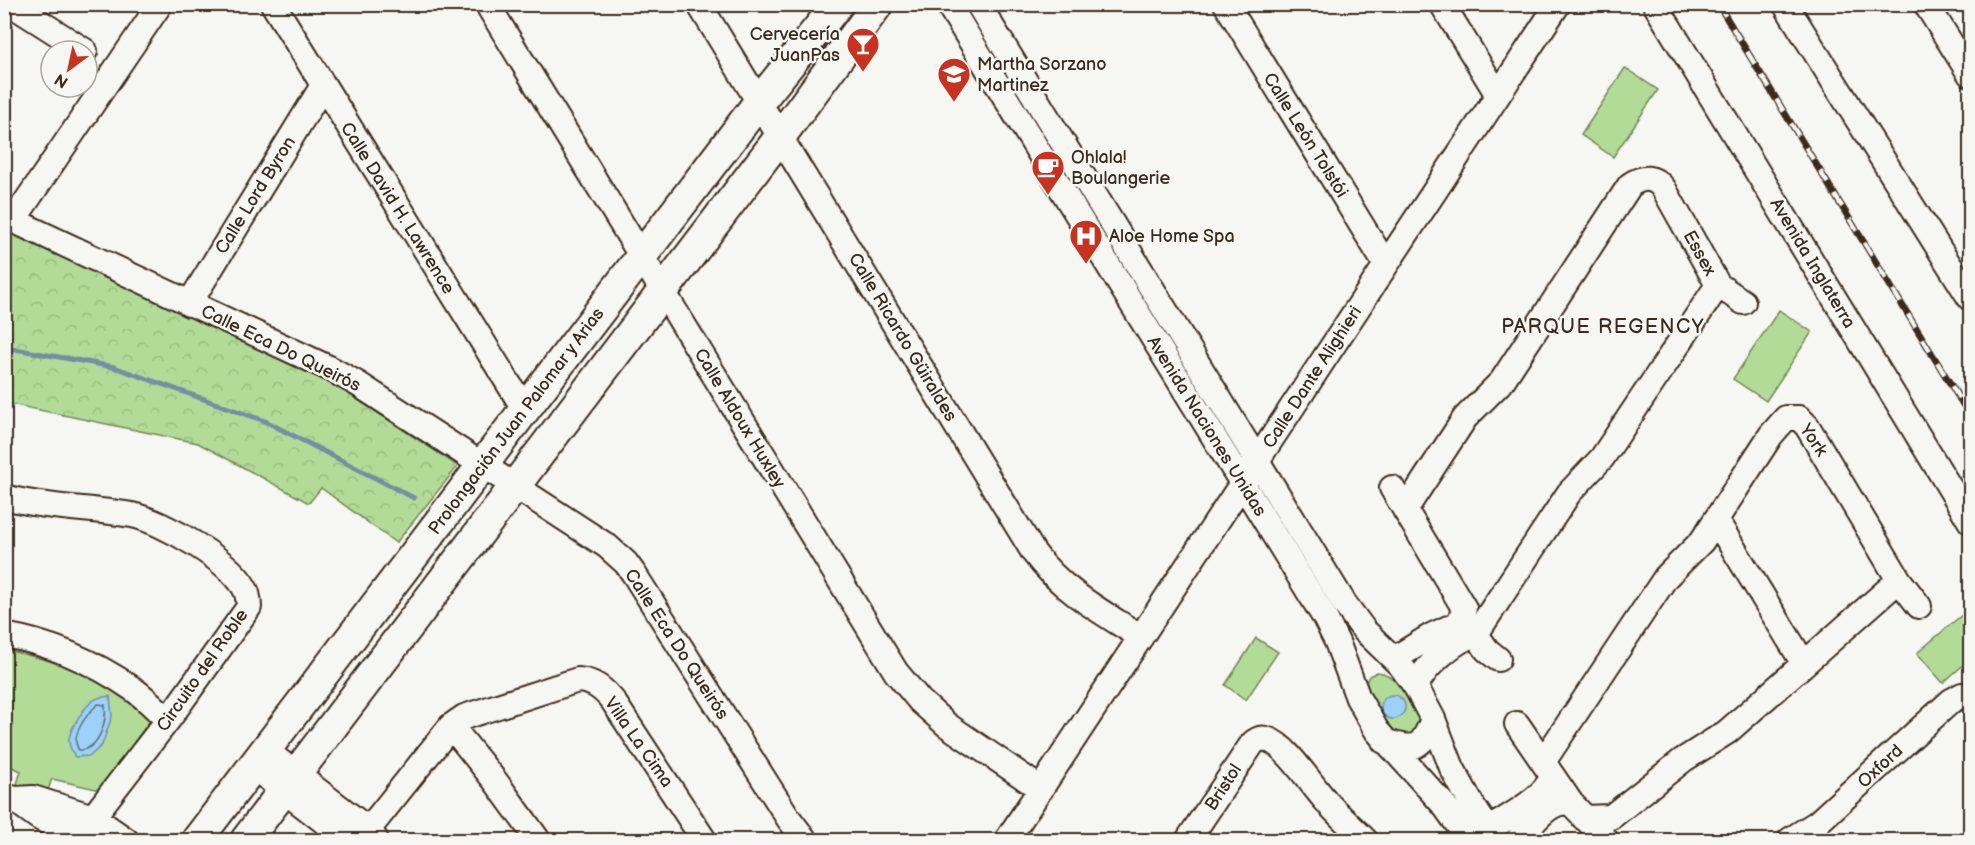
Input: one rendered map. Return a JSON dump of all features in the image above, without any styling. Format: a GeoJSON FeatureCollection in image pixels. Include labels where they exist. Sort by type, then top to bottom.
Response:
{"type":"FeatureCollection","features":[{"type":"Feature","properties":{"kind":"main road","name":"Prolongación Juan Palomar y Arias"},"geometry":{"type":"LineString","coordinates":[[197,840],[759,102],[838,4]]}},
{"type":"Feature","properties":{"kind":"main road"},"geometry":{"type":"LineString","coordinates":[[246,840],[663,292],[878,4]]}},
{"type":"Feature","properties":{"kind":"street"},"geometry":{"type":"LineString","coordinates":[[11,4],[66,39]]}},
{"type":"Feature","properties":{"kind":"street"},"geometry":{"type":"LineString","coordinates":[[9,219],[160,4]]}},
{"type":"Feature","properties":{"kind":"street","name":"Calle David H. Lawrence"},"geometry":{"type":"LineString","coordinates":[[273,4],[322,87],[525,410]]}},
{"type":"Feature","properties":{"kind":"street","name":"Calle Aldoux Huxley"},"geometry":{"type":"LineString","coordinates":[[487,4],[896,672],[920,701],[946,725],[1041,789]]}},
{"type":"Feature","properties":{"kind":"street","name":"Calle Ricardo Güiraldes"},"geometry":{"type":"LineString","coordinates":[[699,4],[1040,561],[1059,582],[1076,596],[1141,638]]}},
{"type":"Feature","properties":{"kind":"street","name":"Avenida Naciones Unidas"},"geometry":{"type":"LineString","coordinates":[[948,4],[1324,618],[1337,642],[1358,698],[1384,741],[1444,806],[1484,837]]}},
{"type":"Feature","properties":{"kind":"street","name":"Avenida Naciones Unidas"},"geometry":{"type":"LineString","coordinates":[[978,4],[1344,603],[1364,630],[1391,656],[1416,687],[1433,719],[1452,768],[1484,837]]}},
{"type":"Feature","properties":{"kind":"street","name":"Calle León Tolstói"},"geometry":{"type":"LineString","coordinates":[[1226,4],[1386,265]]}},
{"type":"Feature","properties":{"kind":"street"},"geometry":{"type":"LineString","coordinates":[[1442,4],[1498,95]]}},
{"type":"Feature","properties":{"kind":"street","name":"Calle Dante Alighieri"},"geometry":{"type":"LineString","coordinates":[[1007,840],[1558,4]]}},
{"type":"Feature","properties":{"kind":"street","name":"Avenida Inglaterra"},"geometry":{"type":"LineString","coordinates":[[1655,4],[1971,521]]}},
{"type":"Feature","properties":{"kind":"street"},"geometry":{"type":"LineString","coordinates":[[1785,4],[1971,298]]}},
{"type":"Feature","properties":{"kind":"street"},"geometry":{"type":"LineString","coordinates":[[1926,4],[1971,74]]}},
{"type":"Feature","properties":{"kind":"street"},"geometry":{"type":"LineString","coordinates":[[99,60],[115,70]]}},
{"type":"Feature","properties":{"kind":"street","name":"Calle Lord Byron"},"geometry":{"type":"LineString","coordinates":[[189,304],[322,87]]}},
{"type":"Feature","properties":{"kind":"street","name":"Essex"},"geometry":{"type":"LineString","coordinates":[[1405,510],[1466,418],[1502,381],[1629,185],[1642,178],[1651,178],[1658,182],[1718,285],[1602,458],[1569,493],[1476,634],[1463,638],[1444,654],[1419,678],[1416,687]]}},
{"type":"Feature","properties":{"kind":"street","name":"Calle Eca Do Queirós"},"geometry":{"type":"LineString","coordinates":[[9,219],[331,369],[358,384],[597,538],[626,563],[789,819],[806,840]]}},
{"type":"Feature","properties":{"kind":"street"},"geometry":{"type":"LineString","coordinates":[[1718,285],[1743,302]]}},
{"type":"Feature","properties":{"kind":"street","name":"York"},"geometry":{"type":"LineString","coordinates":[[1484,837],[1541,795],[1549,786],[1548,769],[1666,577],[1702,541],[1778,426],[1786,418],[1799,418],[1807,426],[1899,580],[1919,606]]}},
{"type":"Feature","properties":{"kind":"street"},"geometry":{"type":"LineString","coordinates":[[1349,675],[1358,659],[1365,654],[1391,656],[1457,624],[1464,613],[1464,608],[1392,488]]}},
{"type":"Feature","properties":{"kind":"street","name":"Circuito del Roble"},"geometry":{"type":"LineString","coordinates":[[4,497],[32,504],[134,516],[197,544],[239,580],[247,593],[249,607],[168,720],[93,817],[79,840]]}},
{"type":"Feature","properties":{"kind":"street"},"geometry":{"type":"LineString","coordinates":[[1716,520],[1804,664]]}},
{"type":"Feature","properties":{"kind":"street"},"geometry":{"type":"LineString","coordinates":[[1518,840],[1550,807],[1562,801],[1577,810],[1611,817],[1683,759],[1727,732],[1899,580]]}},
{"type":"Feature","properties":{"kind":"street"},"geometry":{"type":"LineString","coordinates":[[1476,634],[1487,650],[1498,659]]}},
{"type":"Feature","properties":{"kind":"street"},"geometry":{"type":"LineString","coordinates":[[4,635],[52,646],[79,657],[135,690],[168,720]]}},
{"type":"Feature","properties":{"kind":"street","name":"Villa La Cima"},"geometry":{"type":"LineString","coordinates":[[259,758],[363,838],[452,726],[464,717],[567,682],[587,681],[605,692],[613,701],[704,840]]}},
{"type":"Feature","properties":{"kind":"street","name":"Oxford"},"geometry":{"type":"LineString","coordinates":[[1790,840],[1817,823],[1951,701],[1962,695],[1971,696]]}},
{"type":"Feature","properties":{"kind":"street"},"geometry":{"type":"LineString","coordinates":[[1384,741],[1412,748],[1420,745],[1433,719]]}},
{"type":"Feature","properties":{"kind":"street"},"geometry":{"type":"LineString","coordinates":[[1517,724],[1577,810],[1606,840]]}},
{"type":"Feature","properties":{"kind":"street"},"geometry":{"type":"LineString","coordinates":[[452,726],[538,840]]}},
{"type":"Feature","properties":{"kind":"street","name":"Bristol"},"geometry":{"type":"LineString","coordinates":[[1188,840],[1257,739],[1275,743],[1300,768],[1324,799],[1365,840]]}},
{"type":"Feature","properties":{"kind":"street"},"geometry":{"type":"LineString","coordinates":[[10,797],[33,798],[93,817],[126,840]]}},
{"type":"Feature","properties":{"kind":"street"},"geometry":{"type":"LineString","coordinates":[[10,797],[38,817],[79,840]]}},
{"type":"Feature","properties":{"kind":"green space"},"geometry":{"type":"Polygon","coordinates":[[[1625,68],[1658,90],[1613,157],[1581,135],[1625,68]]]}},
{"type":"Feature","properties":{"kind":"green space"},"geometry":{"type":"Polygon","coordinates":[[[5,231],[337,386],[458,466],[396,543],[321,488],[309,503],[198,443],[5,403],[5,231]]]}},
{"type":"Feature","properties":{"kind":"green space"},"geometry":{"type":"Polygon","coordinates":[[[1779,310],[1812,332],[1766,401],[1733,379],[1779,310]]]}},
{"type":"Feature","properties":{"kind":"green space"},"geometry":{"type":"Polygon","coordinates":[[[1970,608],[1970,659],[1943,683],[1917,653],[1970,608]]]}},
{"type":"Feature","properties":{"kind":"green space"},"geometry":{"type":"Polygon","coordinates":[[[1256,638],[1278,652],[1246,700],[1225,685],[1256,638]]]}},
{"type":"Feature","properties":{"kind":"green space"},"geometry":{"type":"Polygon","coordinates":[[[5,650],[46,660],[83,674],[117,693],[151,719],[100,790],[52,779],[47,792],[17,784],[21,771],[5,764],[5,650]]]}},
{"type":"Feature","properties":{"kind":"green space"},"geometry":{"type":"Polygon","coordinates":[[[1377,672],[1392,678],[1399,685],[1419,719],[1421,727],[1405,745],[1377,717],[1365,685],[1369,676],[1377,672]]]}},
{"type":"Feature","properties":{"kind":"water"},"geometry":{"type":"Polygon","coordinates":[[[1393,695],[1401,699],[1405,707],[1401,715],[1393,719],[1385,715],[1381,707],[1385,699],[1393,695]]]}},
{"type":"Feature","properties":{"kind":"water"},"geometry":{"type":"Polygon","coordinates":[[[110,696],[112,716],[102,745],[90,756],[75,757],[69,742],[75,723],[92,701],[110,696]]]}},
{"type":"Feature","properties":{"kind":"waterway"},"geometry":{"type":"LineString","coordinates":[[4,347],[114,367],[265,421],[414,498]]}},
{"type":"Feature","properties":{"kind":"railway"},"geometry":{"type":"LineString","coordinates":[[1718,4],[1970,416]]}},
{"type":"Feature","properties":{"kind":"place","name":"Cervecería JuanPas"},"geometry":{"type":"Point","coordinates":[863,73]}},
{"type":"Feature","properties":{"kind":"place","name":"Martha Sorzano Martinez"},"geometry":{"type":"Point","coordinates":[954,103]}},
{"type":"Feature","properties":{"kind":"place","name":"Ohlala! Boulangerie"},"geometry":{"type":"Point","coordinates":[1048,196]}},
{"type":"Feature","properties":{"kind":"place","name":"Aloe Home Spa"},"geometry":{"type":"Point","coordinates":[1086,265]}},
{"type":"Feature","properties":{"kind":"district","name":"PARQUE REGENCY"},"geometry":{"type":"Point","coordinates":[1603,326]}}]}
